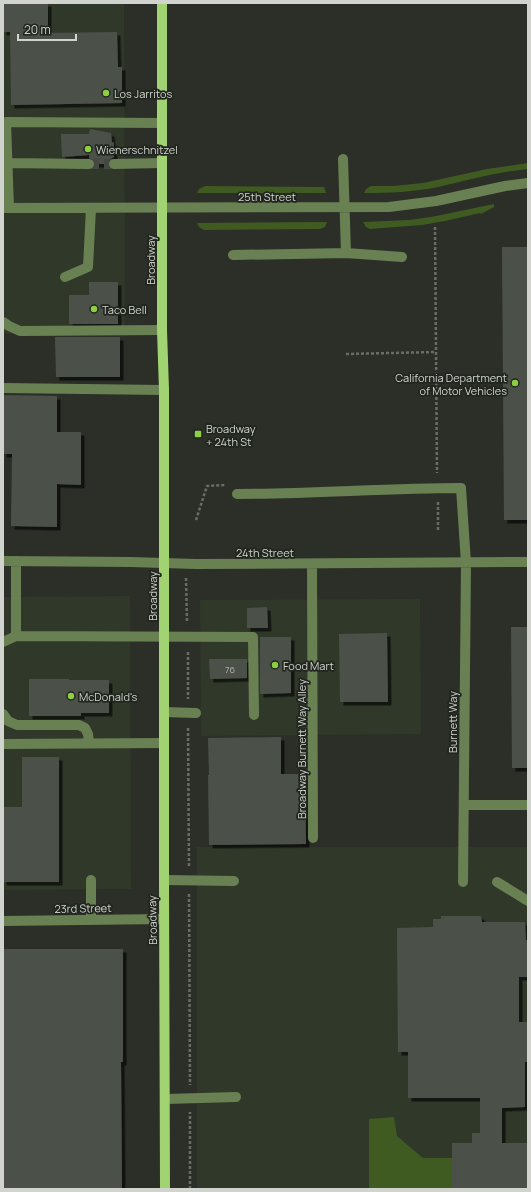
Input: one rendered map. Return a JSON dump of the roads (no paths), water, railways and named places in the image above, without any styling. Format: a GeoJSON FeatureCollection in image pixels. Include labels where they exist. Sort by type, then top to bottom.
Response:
{"type":"FeatureCollection","features":[{"type":"Feature","properties":{"kind":"main road","name":"Broadway"},"geometry":{"type":"LineString","coordinates":[[162,3],[164,919],[166,1099],[165,1189]]}},
{"type":"Feature","properties":{"kind":"street"},"geometry":{"type":"LineString","coordinates":[[6,208],[8,163],[6,122],[162,124]]}},
{"type":"Feature","properties":{"kind":"street"},"geometry":{"type":"LineString","coordinates":[[344,159],[346,253]]}},
{"type":"Feature","properties":{"kind":"street"},"geometry":{"type":"LineString","coordinates":[[8,163],[89,164]]}},
{"type":"Feature","properties":{"kind":"street"},"geometry":{"type":"LineString","coordinates":[[114,164],[162,163]]}},
{"type":"Feature","properties":{"kind":"street","name":"25th Street"},"geometry":{"type":"LineString","coordinates":[[6,208],[389,207],[436,201],[506,186],[528,183]]}},
{"type":"Feature","properties":{"kind":"street"},"geometry":{"type":"LineString","coordinates":[[65,277],[88,266],[91,208]]}},
{"type":"Feature","properties":{"kind":"street"},"geometry":{"type":"LineString","coordinates":[[233,254],[346,253],[402,257]]}},
{"type":"Feature","properties":{"kind":"street"},"geometry":{"type":"LineString","coordinates":[[3,322],[20,331],[162,330]]}},
{"type":"Feature","properties":{"kind":"street"},"geometry":{"type":"LineString","coordinates":[[3,388],[164,390]]}},
{"type":"Feature","properties":{"kind":"street","name":"Burnett Way"},"geometry":{"type":"LineString","coordinates":[[237,494],[292,494],[461,488],[466,563],[463,882]]}},
{"type":"Feature","properties":{"kind":"street","name":"24th Street"},"geometry":{"type":"LineString","coordinates":[[3,561],[196,564],[528,562]]}},
{"type":"Feature","properties":{"kind":"street"},"geometry":{"type":"LineString","coordinates":[[16,561],[16,636]]}},
{"type":"Feature","properties":{"kind":"street","name":"Broadway Burnett Way Alley"},"geometry":{"type":"LineString","coordinates":[[312,564],[313,838]]}},
{"type":"Feature","properties":{"kind":"street"},"geometry":{"type":"LineString","coordinates":[[3,642],[16,636],[253,637],[254,715]]}},
{"type":"Feature","properties":{"kind":"street"},"geometry":{"type":"LineString","coordinates":[[164,712],[196,713]]}},
{"type":"Feature","properties":{"kind":"street"},"geometry":{"type":"LineString","coordinates":[[3,714],[8,721],[17,725],[79,725],[85,728],[88,734],[89,743]]}},
{"type":"Feature","properties":{"kind":"street"},"geometry":{"type":"LineString","coordinates":[[3,744],[164,743]]}},
{"type":"Feature","properties":{"kind":"street"},"geometry":{"type":"LineString","coordinates":[[464,805],[528,805]]}},
{"type":"Feature","properties":{"kind":"street"},"geometry":{"type":"LineString","coordinates":[[91,880],[91,919]]}},
{"type":"Feature","properties":{"kind":"street"},"geometry":{"type":"LineString","coordinates":[[164,880],[234,881]]}},
{"type":"Feature","properties":{"kind":"street"},"geometry":{"type":"LineString","coordinates":[[497,882],[528,901]]}},
{"type":"Feature","properties":{"kind":"street","name":"23rd Street"},"geometry":{"type":"LineString","coordinates":[[3,921],[164,919]]}},
{"type":"Feature","properties":{"kind":"street"},"geometry":{"type":"LineString","coordinates":[[166,1099],[236,1097]]}},
{"type":"Feature","properties":{"kind":"tunnel"},"geometry":{"type":"LineString","coordinates":[[89,164],[114,164]]}},
{"type":"Feature","properties":{"kind":"place","name":"Los Jarritos"},"geometry":{"type":"Point","coordinates":[106,93]}},
{"type":"Feature","properties":{"kind":"place","name":"Wienerschnitzel"},"geometry":{"type":"Point","coordinates":[88,149]}},
{"type":"Feature","properties":{"kind":"place","name":"Taco Bell"},"geometry":{"type":"Point","coordinates":[94,309]}},
{"type":"Feature","properties":{"kind":"place","name":"California Department of Motor Vehicles"},"geometry":{"type":"Point","coordinates":[515,383]}},
{"type":"Feature","properties":{"kind":"place","name":"Broadway + 24th St"},"geometry":{"type":"Point","coordinates":[198,434]}},
{"type":"Feature","properties":{"kind":"place","name":"Food Mart"},"geometry":{"type":"Point","coordinates":[275,665]}},
{"type":"Feature","properties":{"kind":"place","name":"McDonald's"},"geometry":{"type":"Point","coordinates":[71,696]}}]}
